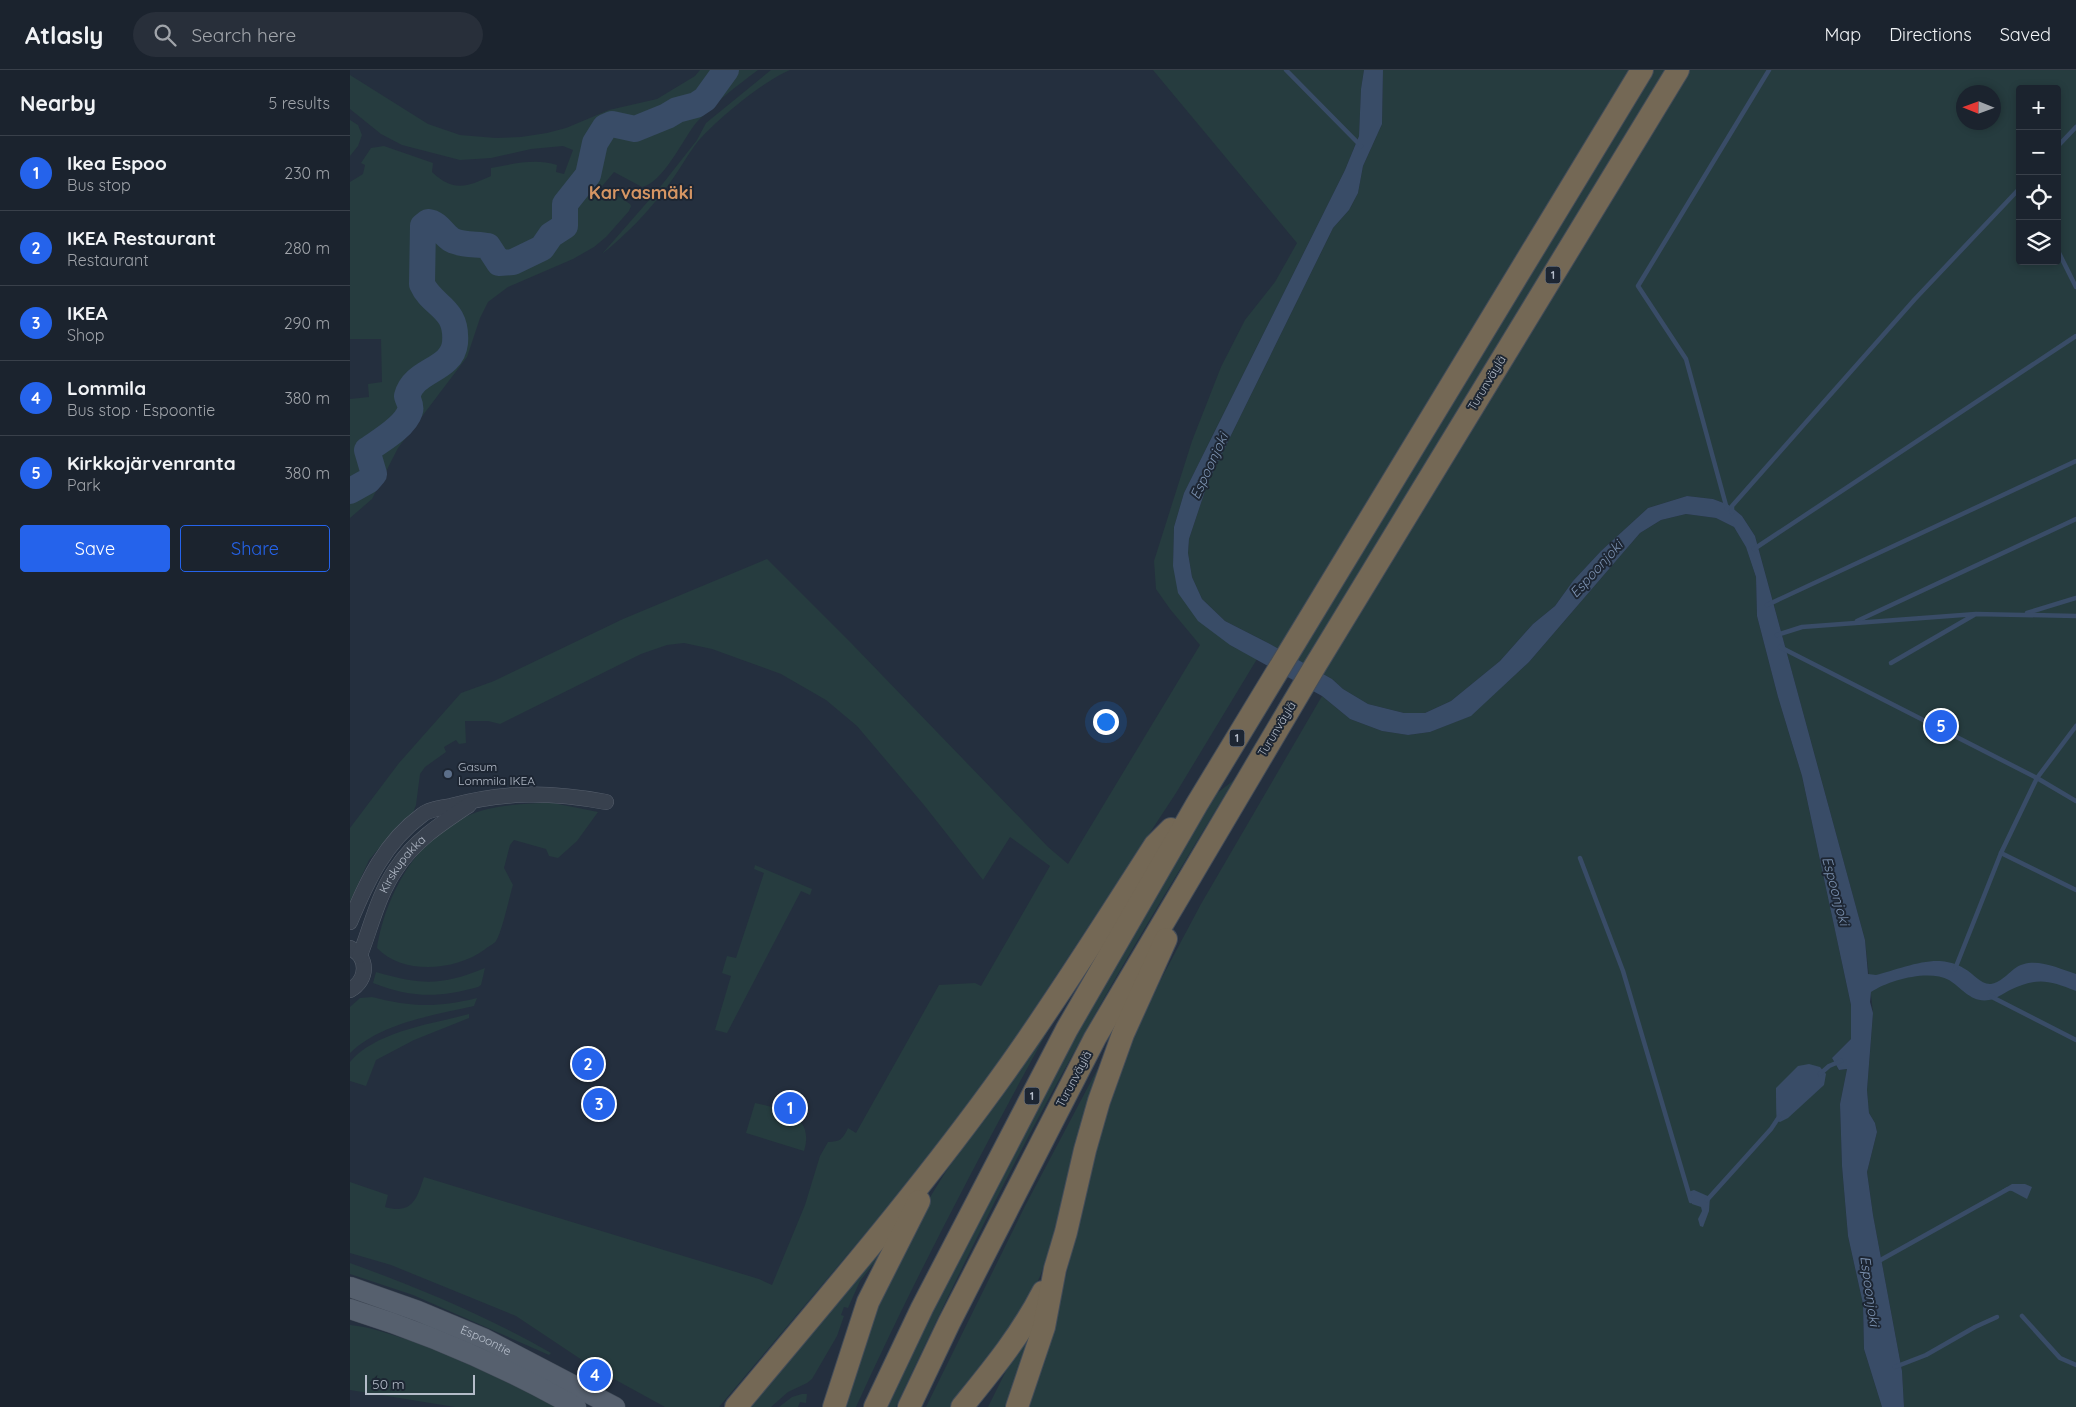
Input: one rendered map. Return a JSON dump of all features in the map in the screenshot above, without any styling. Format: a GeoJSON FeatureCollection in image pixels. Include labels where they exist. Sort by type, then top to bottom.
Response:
{"type":"FeatureCollection","features":[{"type":"Feature","properties":{"kind":"highway","name":"1"},"geometry":{"type":"LineString","coordinates":[[875,1407],[922,1308],[1067,1029],[1197,804],[1642,70]]}},
{"type":"Feature","properties":{"kind":"highway","name":"Turunväylä"},"geometry":{"type":"LineString","coordinates":[[909,1407],[961,1297],[1086,1056],[1181,890],[1315,666],[1678,70]]}},
{"type":"Feature","properties":{"kind":"highway"},"geometry":{"type":"LineString","coordinates":[[736,1407],[846,1277],[944,1154],[1025,1044],[1155,845],[1197,804]]}},
{"type":"Feature","properties":{"kind":"highway"},"geometry":{"type":"LineString","coordinates":[[1017,1407],[1044,1327],[1055,1269],[1099,1101],[1123,1034],[1163,950],[1181,890]]}},
{"type":"Feature","properties":{"kind":"highway"},"geometry":{"type":"LineString","coordinates":[[834,1407],[868,1302],[944,1154]]}},
{"type":"Feature","properties":{"kind":"highway"},"geometry":{"type":"LineString","coordinates":[[962,1407],[1015,1341],[1029,1320],[1055,1269]]}},
{"type":"Feature","properties":{"kind":"main road","name":"Espoontie"},"geometry":{"type":"LineString","coordinates":[[350,1287],[418,1311],[485,1339],[615,1407]]}},
{"type":"Feature","properties":{"kind":"main road","name":"Espoontie"},"geometry":{"type":"LineString","coordinates":[[350,1309],[409,1330],[477,1358],[542,1388],[576,1407]]}},
{"type":"Feature","properties":{"kind":"street","name":"Kirskupakka"},"geometry":{"type":"LineString","coordinates":[[350,922],[368,878],[383,854],[406,828],[424,813],[479,798],[511,794],[550,794],[606,802]]}},
{"type":"Feature","properties":{"kind":"street","name":"Kirskupakka"},"geometry":{"type":"LineString","coordinates":[[355,951],[396,869],[433,829],[479,798]]}},
{"type":"Feature","properties":{"kind":"street"},"geometry":{"type":"LineString","coordinates":[[350,990],[356,987],[364,975],[365,968],[355,951]]}},
{"type":"Feature","properties":{"kind":"green space"},"geometry":{"type":"Polygon","coordinates":[[[700,70],[758,70],[726,95],[696,123],[672,160],[650,184],[642,187],[614,172],[598,191],[608,195],[612,192],[631,206],[629,211],[606,237],[594,247],[573,259],[508,287],[488,302],[480,318],[467,357],[398,448],[372,499],[350,518],[350,399],[369,397],[368,384],[382,382],[381,339],[350,339],[350,182],[363,174],[365,165],[361,163],[371,148],[384,146],[433,163],[432,172],[447,183],[460,186],[475,183],[491,176],[491,168],[524,162],[557,165],[556,172],[564,174],[573,150],[563,146],[531,149],[491,158],[460,160],[402,145],[381,134],[350,109],[350,75],[428,124],[460,135],[496,138],[547,133],[566,128],[609,110],[657,99],[695,76],[700,70]]]}},
{"type":"Feature","properties":{"kind":"green space"},"geometry":{"type":"Polygon","coordinates":[[[771,70],[790,70],[754,91],[708,131],[699,140],[652,206],[602,254],[657,191],[697,140],[706,123],[771,70]]]}},
{"type":"Feature","properties":{"kind":"green space"},"geometry":{"type":"Polygon","coordinates":[[[1153,70],[1364,70],[1361,89],[1359,136],[1345,170],[1184,493],[1174,527],[1173,566],[1230,645],[1257,659],[1176,793],[995,1069],[898,1195],[719,1407],[665,1407],[594,1368],[516,1316],[391,1265],[350,1253],[350,1182],[388,1195],[385,1207],[402,1209],[408,1207],[416,1198],[424,1177],[759,1279],[772,1285],[805,1205],[820,1156],[828,1142],[841,1139],[848,1128],[856,1133],[939,985],[975,983],[981,986],[1050,866],[1010,837],[983,880],[924,805],[857,726],[826,700],[781,674],[712,649],[684,643],[667,645],[641,654],[500,724],[488,721],[465,721],[466,743],[459,744],[456,740],[444,747],[446,752],[425,767],[420,774],[416,805],[412,815],[401,822],[369,860],[350,902],[350,828],[399,763],[461,693],[494,681],[623,619],[767,559],[1048,847],[1068,864],[1200,645],[1156,589],[1154,561],[1192,441],[1221,367],[1245,320],[1275,282],[1297,243],[1153,70]]]}},
{"type":"Feature","properties":{"kind":"green space"},"geometry":{"type":"Polygon","coordinates":[[[1383,70],[2076,70],[2076,1407],[1904,1407],[1902,1371],[1873,1215],[1867,1172],[1877,1132],[1875,1123],[1869,1113],[1867,1090],[1873,1013],[1865,940],[1755,536],[1742,516],[1729,505],[1713,499],[1687,496],[1648,508],[1601,551],[1573,581],[1555,606],[1533,624],[1500,661],[1451,701],[1425,713],[1404,713],[1368,704],[1343,689],[1332,679],[1225,621],[1202,599],[1192,577],[1188,553],[1189,539],[1208,482],[1333,228],[1349,210],[1358,193],[1363,166],[1382,124],[1383,70]]]}},
{"type":"Feature","properties":{"kind":"green space"},"geometry":{"type":"Polygon","coordinates":[[[350,120],[358,125],[362,135],[358,146],[350,156],[350,120]]]}},
{"type":"Feature","properties":{"kind":"green space"},"geometry":{"type":"Polygon","coordinates":[[[1686,514],[1716,518],[1734,527],[1746,546],[1756,577],[1757,616],[1778,697],[1802,776],[1851,1005],[1851,1039],[1832,1058],[1839,1070],[1847,1069],[1840,1104],[1842,1166],[1848,1236],[1863,1304],[1864,1349],[1882,1407],[1027,1407],[1045,1361],[1102,1129],[1130,1045],[1159,983],[1201,904],[1322,696],[1350,719],[1382,731],[1408,735],[1430,732],[1470,716],[1529,662],[1640,533],[1661,520],[1686,514]]]}},
{"type":"Feature","properties":{"kind":"green space"},"geometry":{"type":"Polygon","coordinates":[[[1234,780],[1135,945],[1054,1089],[984,1224],[896,1407],[884,1407],[1071,1042],[1164,879],[1216,794],[1234,780]]]}},
{"type":"Feature","properties":{"kind":"green space"},"geometry":{"type":"Polygon","coordinates":[[[553,803],[598,812],[577,841],[558,858],[549,856],[546,849],[514,840],[510,845],[504,868],[513,885],[501,930],[494,943],[472,957],[459,962],[429,967],[400,963],[388,957],[377,948],[382,925],[400,881],[428,843],[445,828],[466,817],[488,809],[521,804],[553,803]]]}},
{"type":"Feature","properties":{"kind":"green space"},"geometry":{"type":"Polygon","coordinates":[[[755,865],[812,889],[810,895],[801,891],[727,1033],[715,1030],[731,976],[722,973],[727,956],[736,958],[764,873],[754,869],[755,865]]]}},
{"type":"Feature","properties":{"kind":"green space"},"geometry":{"type":"Polygon","coordinates":[[[485,968],[481,985],[478,987],[438,995],[400,992],[373,983],[376,972],[406,979],[431,982],[456,978],[485,968]]]}},
{"type":"Feature","properties":{"kind":"green space"},"geometry":{"type":"Polygon","coordinates":[[[372,997],[399,1003],[424,1005],[437,1005],[477,998],[474,1006],[425,1017],[392,1027],[377,1034],[350,1053],[350,1007],[360,998],[372,997]]]}},
{"type":"Feature","properties":{"kind":"green space"},"geometry":{"type":"Polygon","coordinates":[[[469,1014],[469,1018],[414,1040],[376,1060],[366,1086],[350,1081],[350,1062],[361,1051],[374,1043],[405,1030],[469,1014]]]}},
{"type":"Feature","properties":{"kind":"green space"},"geometry":{"type":"Polygon","coordinates":[[[1057,1014],[953,1209],[903,1307],[856,1407],[842,1407],[881,1298],[918,1219],[961,1148],[1057,1014]]]}},
{"type":"Feature","properties":{"kind":"green space"},"geometry":{"type":"Polygon","coordinates":[[[1098,1068],[1075,1147],[1053,1238],[1041,1274],[1024,1312],[952,1407],[926,1407],[1025,1206],[1098,1068]]]}},
{"type":"Feature","properties":{"kind":"green space"},"geometry":{"type":"Polygon","coordinates":[[[755,1103],[785,1111],[794,1116],[805,1129],[804,1151],[746,1133],[755,1103]]]}},
{"type":"Feature","properties":{"kind":"green space"},"geometry":{"type":"Polygon","coordinates":[[[890,1233],[878,1258],[860,1281],[848,1308],[844,1307],[841,1315],[844,1316],[837,1336],[812,1379],[788,1392],[771,1407],[746,1407],[890,1233]]]}},
{"type":"Feature","properties":{"kind":"green space"},"geometry":{"type":"Polygon","coordinates":[[[350,1263],[402,1282],[452,1304],[502,1327],[551,1353],[549,1355],[413,1295],[350,1274],[350,1263]]]}},
{"type":"Feature","properties":{"kind":"green space"},"geometry":{"type":"Polygon","coordinates":[[[350,1325],[387,1333],[447,1354],[504,1379],[559,1407],[455,1407],[350,1390],[350,1325]]]}},
{"type":"Feature","properties":{"kind":"green space"},"geometry":{"type":"Polygon","coordinates":[[[1028,1338],[1031,1341],[1009,1407],[988,1407],[1011,1361],[1028,1338]]]}},
{"type":"Feature","properties":{"kind":"green space"},"geometry":{"type":"Polygon","coordinates":[[[807,1394],[806,1403],[800,1402],[798,1407],[779,1407],[792,1397],[807,1394]]]}},
{"type":"Feature","properties":{"kind":"water","name":"Espoonjoki"},"geometry":{"type":"Polygon","coordinates":[[[1364,70],[1383,70],[1382,124],[1363,166],[1358,193],[1349,210],[1333,228],[1208,482],[1189,539],[1188,553],[1192,577],[1202,599],[1225,621],[1332,679],[1343,689],[1368,704],[1404,713],[1425,713],[1451,701],[1500,661],[1533,624],[1555,606],[1573,581],[1601,551],[1648,508],[1687,496],[1713,499],[1729,505],[1742,516],[1755,536],[1865,940],[1868,974],[1876,975],[1912,965],[1939,961],[1961,967],[1987,984],[1997,982],[2014,969],[2029,963],[2045,964],[2076,974],[2076,991],[2050,982],[2036,982],[2019,986],[1989,1000],[1972,997],[1949,980],[1931,976],[1909,977],[1871,992],[1870,1002],[1873,1013],[1867,1090],[1869,1113],[1875,1123],[1877,1132],[1867,1172],[1873,1215],[1902,1371],[1904,1407],[1882,1407],[1864,1349],[1863,1304],[1848,1236],[1842,1166],[1840,1104],[1847,1069],[1839,1070],[1832,1058],[1851,1039],[1851,1005],[1802,776],[1778,697],[1757,616],[1756,577],[1746,547],[1734,527],[1716,518],[1686,514],[1661,520],[1640,533],[1529,662],[1471,716],[1430,732],[1408,735],[1382,731],[1350,719],[1322,696],[1230,645],[1198,621],[1178,593],[1173,566],[1174,527],[1184,493],[1345,170],[1359,136],[1361,89],[1364,70]]]}},
{"type":"Feature","properties":{"kind":"water"},"geometry":{"type":"Polygon","coordinates":[[[1809,1064],[1820,1067],[1826,1074],[1824,1085],[1788,1118],[1780,1122],[1777,1121],[1776,1088],[1798,1066],[1809,1064]]]}},
{"type":"Feature","properties":{"kind":"water"},"geometry":{"type":"Polygon","coordinates":[[[2012,1184],[2025,1184],[2032,1187],[2027,1199],[2012,1191],[2002,1190],[2012,1184]]]}},
{"type":"Feature","properties":{"kind":"water"},"geometry":{"type":"Polygon","coordinates":[[[1694,1190],[1710,1197],[1709,1211],[1703,1227],[1700,1226],[1698,1219],[1702,1211],[1701,1207],[1692,1204],[1688,1192],[1694,1190]]]}},
{"type":"Feature","properties":{"kind":"waterway"},"geometry":{"type":"LineString","coordinates":[[350,491],[368,481],[374,474],[367,450],[403,423],[411,407],[407,396],[411,387],[417,380],[447,359],[455,343],[453,322],[449,315],[426,292],[422,284],[423,226],[428,222],[432,223],[456,242],[488,246],[499,263],[513,262],[542,248],[551,235],[565,226],[565,204],[588,175],[595,143],[605,127],[612,124],[635,129],[677,110],[696,105],[705,99],[726,70]]}},
{"type":"Feature","properties":{"kind":"waterway"},"geometry":{"type":"LineString","coordinates":[[1286,70],[1361,146]]}},
{"type":"Feature","properties":{"kind":"waterway"},"geometry":{"type":"LineString","coordinates":[[1727,509],[1686,359],[1638,286],[1769,70]]}},
{"type":"Feature","properties":{"kind":"waterway"},"geometry":{"type":"LineString","coordinates":[[2061,143],[2076,127]]}},
{"type":"Feature","properties":{"kind":"waterway"},"geometry":{"type":"LineString","coordinates":[[1732,513],[1732,506],[1915,299],[2016,192]]}},
{"type":"Feature","properties":{"kind":"waterway"},"geometry":{"type":"LineString","coordinates":[[2061,257],[2076,287]]}},
{"type":"Feature","properties":{"kind":"waterway"},"geometry":{"type":"LineString","coordinates":[[1754,549],[2076,336]]}},
{"type":"Feature","properties":{"kind":"waterway"},"geometry":{"type":"LineString","coordinates":[[1767,605],[2076,461]]}},
{"type":"Feature","properties":{"kind":"waterway"},"geometry":{"type":"LineString","coordinates":[[1857,621],[2076,519]]}},
{"type":"Feature","properties":{"kind":"waterway"},"geometry":{"type":"LineString","coordinates":[[2027,613],[2076,598]]}},
{"type":"Feature","properties":{"kind":"waterway"},"geometry":{"type":"LineString","coordinates":[[1777,635],[1802,627],[1976,614],[2076,616]]}},
{"type":"Feature","properties":{"kind":"waterway"},"geometry":{"type":"LineString","coordinates":[[1891,663],[1974,615]]}},
{"type":"Feature","properties":{"kind":"waterway"},"geometry":{"type":"LineString","coordinates":[[1780,647],[2037,778],[2076,801]]}},
{"type":"Feature","properties":{"kind":"waterway"},"geometry":{"type":"LineString","coordinates":[[1955,969],[2001,853],[2037,778],[2076,726]]}},
{"type":"Feature","properties":{"kind":"waterway"},"geometry":{"type":"LineString","coordinates":[[2001,853],[2076,890]]}},
{"type":"Feature","properties":{"kind":"waterway"},"geometry":{"type":"LineString","coordinates":[[1580,858],[1623,971],[1691,1201]]}},
{"type":"Feature","properties":{"kind":"waterway"},"geometry":{"type":"LineString","coordinates":[[1990,996],[2076,1040]]}},
{"type":"Feature","properties":{"kind":"waterway"},"geometry":{"type":"LineString","coordinates":[[1820,1074],[1829,1066],[1841,1061]]}},
{"type":"Feature","properties":{"kind":"waterway"},"geometry":{"type":"LineString","coordinates":[[1707,1200],[1771,1129],[1779,1117]]}},
{"type":"Feature","properties":{"kind":"waterway","name":"Espoonjoki"},"geometry":{"type":"LineString","coordinates":[[1877,1262],[2008,1189]]}},
{"type":"Feature","properties":{"kind":"waterway"},"geometry":{"type":"LineString","coordinates":[[2022,1316],[2060,1358],[2076,1365]]}},
{"type":"Feature","properties":{"kind":"waterway"},"geometry":{"type":"LineString","coordinates":[[1895,1367],[1926,1355],[1975,1327],[1997,1317]]}},
{"type":"Feature","properties":{"kind":"place","name":"Kirkkojärvenranta"},"geometry":{"type":"Point","coordinates":[1941,726]}},
{"type":"Feature","properties":{"kind":"place","name":"Gasum Lommila IKEA"},"geometry":{"type":"Point","coordinates":[448,774]}},
{"type":"Feature","properties":{"kind":"place","name":"IKEA Restaurant"},"geometry":{"type":"Point","coordinates":[588,1064]}},
{"type":"Feature","properties":{"kind":"place","name":"IKEA"},"geometry":{"type":"Point","coordinates":[599,1104]}},
{"type":"Feature","properties":{"kind":"place","name":"Ikea Espoo"},"geometry":{"type":"Point","coordinates":[790,1108]}},
{"type":"Feature","properties":{"kind":"place","name":"Lommila"},"geometry":{"type":"Point","coordinates":[595,1375]}},
{"type":"Feature","properties":{"kind":"district","name":"Karvasmäki"},"geometry":{"type":"Point","coordinates":[641,193]}}]}
